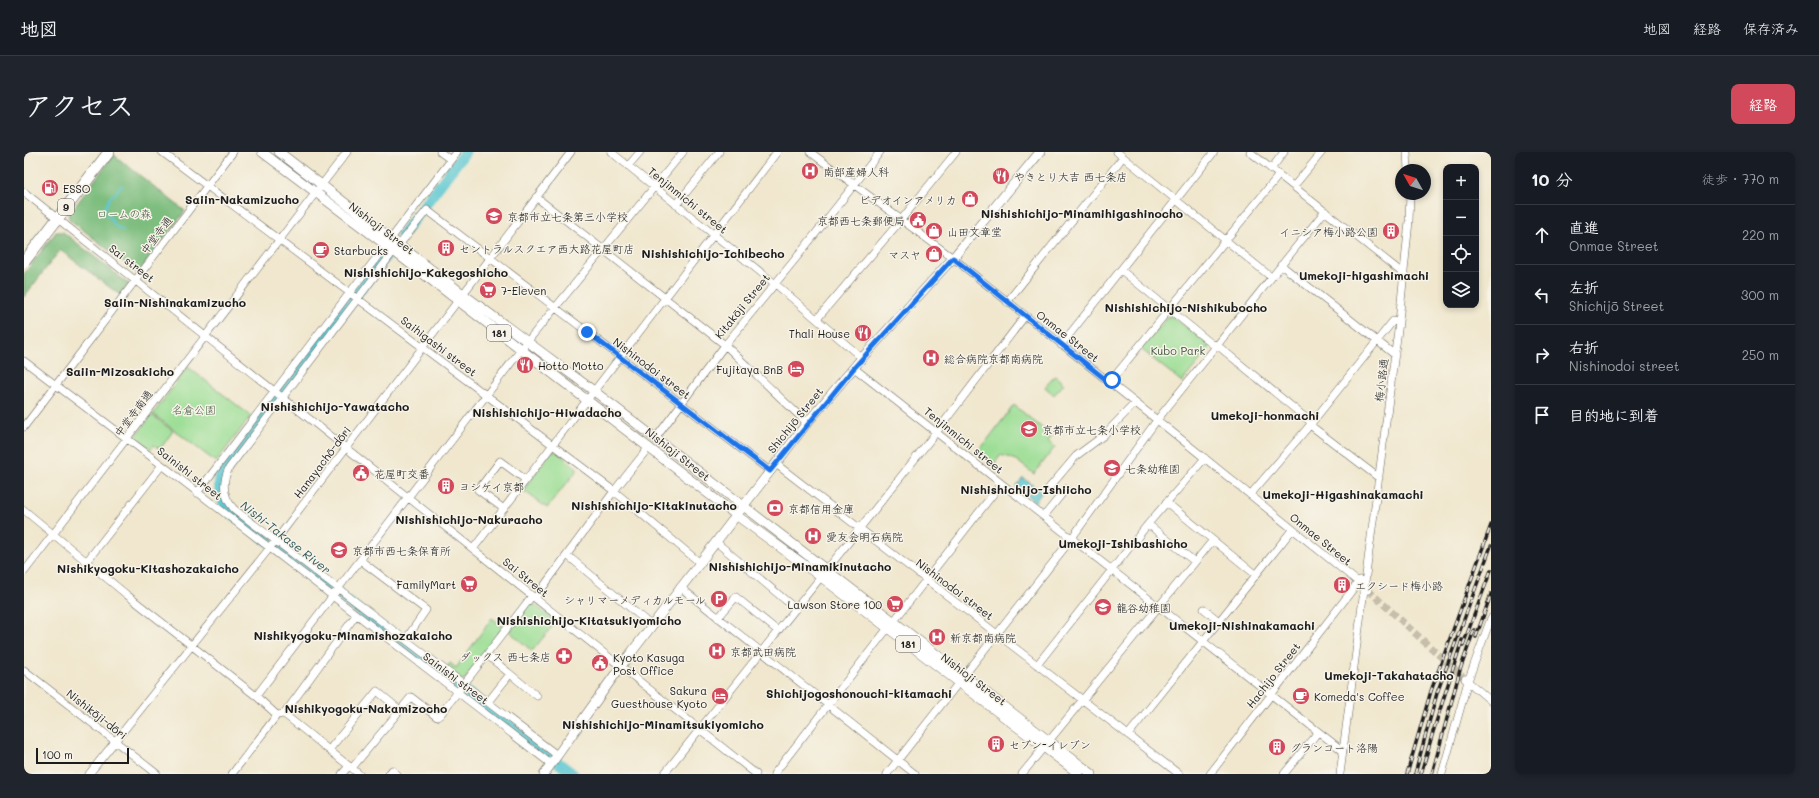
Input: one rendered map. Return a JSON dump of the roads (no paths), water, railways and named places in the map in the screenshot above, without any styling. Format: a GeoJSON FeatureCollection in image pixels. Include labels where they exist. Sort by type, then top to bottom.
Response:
{"type":"FeatureCollection","features":[{"type":"Feature","properties":{"kind":"highway","name":"9"},"geometry":{"type":"LineString","coordinates":[[24,262],[100,152]]}},
{"type":"Feature","properties":{"kind":"highway","name":"9"},"geometry":{"type":"LineString","coordinates":[[24,251],[109,152]]}},
{"type":"Feature","properties":{"kind":"main road","name":"Nishioji Street"},"geometry":{"type":"LineString","coordinates":[[262,152],[319,189],[460,298],[524,345],[594,391],[736,515],[824,574]]}},
{"type":"Feature","properties":{"kind":"main road","name":"Nishioji Street"},"geometry":{"type":"LineString","coordinates":[[279,152],[319,189]]}},
{"type":"Feature","properties":{"kind":"main road","name":"Shichijō Street"},"geometry":{"type":"LineString","coordinates":[[544,774],[621,666],[680,587],[807,423],[862,358],[953,258],[1037,153]]}},
{"type":"Feature","properties":{"kind":"main road","name":"Nishioji Street"},"geometry":{"type":"LineString","coordinates":[[524,345],[588,400],[742,506],[824,574],[961,679],[1047,744],[1092,774]]}},
{"type":"Feature","properties":{"kind":"main road","name":"Nishioji Street"},"geometry":{"type":"LineString","coordinates":[[1047,744],[1079,774]]}},
{"type":"Feature","properties":{"kind":"street","name":"Saihigashi street"},"geometry":{"type":"LineString","coordinates":[[162,152],[614,491],[699,562]]}},
{"type":"Feature","properties":{"kind":"street","name":"中堂寺通"},"geometry":{"type":"LineString","coordinates":[[24,427],[233,152]]}},
{"type":"Feature","properties":{"kind":"street","name":"中堂寺南通"},"geometry":{"type":"LineString","coordinates":[[24,572],[347,152]]}},
{"type":"Feature","properties":{"kind":"street"},"geometry":{"type":"LineString","coordinates":[[440,152],[451,160]]}},
{"type":"Feature","properties":{"kind":"street"},"geometry":{"type":"LineString","coordinates":[[197,492],[358,298],[457,152]]}},
{"type":"Feature","properties":{"kind":"street","name":"Hanayachō-dōri"},"geometry":{"type":"LineString","coordinates":[[89,774],[273,544],[571,152]]}},
{"type":"Feature","properties":{"kind":"street","name":"Tenjinmichi street"},"geometry":{"type":"LineString","coordinates":[[611,152],[775,284],[862,358]]}},
{"type":"Feature","properties":{"kind":"street"},"geometry":{"type":"LineString","coordinates":[[628,166],[640,152]]}},
{"type":"Feature","properties":{"kind":"street"},"geometry":{"type":"LineString","coordinates":[[256,696],[524,345],[683,152]]}},
{"type":"Feature","properties":{"kind":"street"},"geometry":{"type":"LineString","coordinates":[[676,205],[719,152]]}},
{"type":"Feature","properties":{"kind":"street"},"geometry":{"type":"LineString","coordinates":[[473,549],[776,152]]}},
{"type":"Feature","properties":{"kind":"street","name":"Onmae Street"},"geometry":{"type":"LineString","coordinates":[[810,152],[953,258],[1061,345],[1158,420],[1366,589]]}},
{"type":"Feature","properties":{"kind":"street","name":"Kitakōji Street"},"geometry":{"type":"LineString","coordinates":[[400,710],[412,697],[437,717],[458,693],[534,597],[725,345],[880,152]]}},
{"type":"Feature","properties":{"kind":"street"},"geometry":{"type":"LineString","coordinates":[[817,319],[901,220],[956,152]]}},
{"type":"Feature","properties":{"kind":"street"},"geometry":{"type":"LineString","coordinates":[[1117,152],[1271,277]]}},
{"type":"Feature","properties":{"kind":"street"},"geometry":{"type":"LineString","coordinates":[[1061,345],[1214,152]]}},
{"type":"Feature","properties":{"kind":"street"},"geometry":{"type":"LineString","coordinates":[[1250,152],[1405,275]]}},
{"type":"Feature","properties":{"kind":"street"},"geometry":{"type":"LineString","coordinates":[[1271,169],[1284,152]]}},
{"type":"Feature","properties":{"kind":"street"},"geometry":{"type":"LineString","coordinates":[[1294,186],[1322,152]]}},
{"type":"Feature","properties":{"kind":"street"},"geometry":{"type":"LineString","coordinates":[[1407,152],[1408,164]]}},
{"type":"Feature","properties":{"kind":"street"},"geometry":{"type":"LineString","coordinates":[[1007,302],[1123,157]]}},
{"type":"Feature","properties":{"kind":"street"},"geometry":{"type":"LineString","coordinates":[[1110,383],[1279,175]]}},
{"type":"Feature","properties":{"kind":"street","name":"Sai street"},"geometry":{"type":"LineString","coordinates":[[24,192],[279,394]]}},
{"type":"Feature","properties":{"kind":"street"},"geometry":{"type":"LineString","coordinates":[[536,197],[725,345],[807,423]]}},
{"type":"Feature","properties":{"kind":"street","name":"梅小路通"},"geometry":{"type":"LineString","coordinates":[[1366,569],[1405,275],[1410,200]]}},
{"type":"Feature","properties":{"kind":"street","name":"Nishinodoi street"},"geometry":{"type":"LineString","coordinates":[[393,245],[427,210],[681,404],[773,467],[859,529],[1179,774]]}},
{"type":"Feature","properties":{"kind":"street"},"geometry":{"type":"LineString","coordinates":[[887,774],[1071,538],[1158,420],[1271,277],[1325,212]]}},
{"type":"Feature","properties":{"kind":"street"},"geometry":{"type":"LineString","coordinates":[[393,245],[350,293],[229,468],[225,480],[225,494],[230,505],[273,544],[338,588],[465,684],[488,702],[553,761]]}},
{"type":"Feature","properties":{"kind":"street"},"geometry":{"type":"LineString","coordinates":[[1281,265],[1395,355]]}},
{"type":"Feature","properties":{"kind":"street"},"geometry":{"type":"LineString","coordinates":[[1121,270],[1212,344],[1217,345],[1311,424],[1379,478]]}},
{"type":"Feature","properties":{"kind":"street"},"geometry":{"type":"LineString","coordinates":[[664,774],[824,574],[1025,316]]}},
{"type":"Feature","properties":{"kind":"street"},"geometry":{"type":"LineString","coordinates":[[1250,495],[1311,424],[1393,321],[1399,322]]}},
{"type":"Feature","properties":{"kind":"street","name":"Sainishi street"},"geometry":{"type":"LineString","coordinates":[[24,361],[197,492],[273,544],[331,596],[458,693],[553,761]]}},
{"type":"Feature","properties":{"kind":"street","name":"Tenjinmichi street"},"geometry":{"type":"LineString","coordinates":[[854,368],[1343,751]]}},
{"type":"Feature","properties":{"kind":"street","name":"Sai Street"},"geometry":{"type":"LineString","coordinates":[[279,394],[756,774]]}},
{"type":"Feature","properties":{"kind":"street"},"geometry":{"type":"LineString","coordinates":[[1048,489],[1076,456],[1103,436],[1135,403]]}},
{"type":"Feature","properties":{"kind":"street"},"geometry":{"type":"LineString","coordinates":[[1037,665],[1148,524],[1204,458]]}},
{"type":"Feature","properties":{"kind":"street"},"geometry":{"type":"LineString","coordinates":[[504,509],[478,490],[500,461],[526,480]]}},
{"type":"Feature","properties":{"kind":"street"},"geometry":{"type":"LineString","coordinates":[[87,561],[162,465]]}},
{"type":"Feature","properties":{"kind":"street"},"geometry":{"type":"LineString","coordinates":[[774,774],[1001,484]]}},
{"type":"Feature","properties":{"kind":"street"},"geometry":{"type":"LineString","coordinates":[[1044,516],[1066,489]]}},
{"type":"Feature","properties":{"kind":"street"},"geometry":{"type":"LineString","coordinates":[[1166,502],[1256,575]]}},
{"type":"Feature","properties":{"kind":"street"},"geometry":{"type":"LineString","coordinates":[[24,510],[191,646],[359,774]]}},
{"type":"Feature","properties":{"kind":"street"},"geometry":{"type":"LineString","coordinates":[[1148,524],[1195,562]]}},
{"type":"Feature","properties":{"kind":"street"},"geometry":{"type":"LineString","coordinates":[[1128,735],[1292,530]]}},
{"type":"Feature","properties":{"kind":"street"},"geometry":{"type":"LineString","coordinates":[[1022,774],[1213,540]]}},
{"type":"Feature","properties":{"kind":"street"},"geometry":{"type":"LineString","coordinates":[[716,542],[796,609]]}},
{"type":"Feature","properties":{"kind":"street"},"geometry":{"type":"LineString","coordinates":[[566,555],[652,626]]}},
{"type":"Feature","properties":{"kind":"street"},"geometry":{"type":"LineString","coordinates":[[360,560],[426,610],[406,639]]}},
{"type":"Feature","properties":{"kind":"street"},"geometry":{"type":"LineString","coordinates":[[1340,774],[1366,589],[1366,569]]}},
{"type":"Feature","properties":{"kind":"street","name":"Hachijo Street"},"geometry":{"type":"LineString","coordinates":[[1210,774],[1359,583],[1366,569]]}},
{"type":"Feature","properties":{"kind":"street"},"geometry":{"type":"LineString","coordinates":[[680,587],[915,774]]}},
{"type":"Feature","properties":{"kind":"street"},"geometry":{"type":"LineString","coordinates":[[718,618],[736,597],[778,631]]}},
{"type":"Feature","properties":{"kind":"street"},"geometry":{"type":"LineString","coordinates":[[1204,609],[1220,621]]}},
{"type":"Feature","properties":{"kind":"street"},"geometry":{"type":"LineString","coordinates":[[232,774],[281,714],[356,615]]}},
{"type":"Feature","properties":{"kind":"street"},"geometry":{"type":"LineString","coordinates":[[1442,774],[1466,680],[1491,618]]}},
{"type":"Feature","properties":{"kind":"street"},"geometry":{"type":"LineString","coordinates":[[487,655],[537,696]]}},
{"type":"Feature","properties":{"kind":"street","name":"Nishikōji-dōri"},"geometry":{"type":"LineString","coordinates":[[24,670],[114,742],[157,774]]}},
{"type":"Feature","properties":{"kind":"street"},"geometry":{"type":"LineString","coordinates":[[488,702],[510,674]]}},
{"type":"Feature","properties":{"kind":"street"},"geometry":{"type":"LineString","coordinates":[[1466,680],[1491,701]]}},
{"type":"Feature","properties":{"kind":"street"},"geometry":{"type":"LineString","coordinates":[[329,750],[377,691],[400,710],[350,767],[342,774]]}},
{"type":"Feature","properties":{"kind":"street"},"geometry":{"type":"LineString","coordinates":[[1284,774],[1318,732]]}},
{"type":"Feature","properties":{"kind":"street"},"geometry":{"type":"LineString","coordinates":[[389,774],[392,770],[398,774]]}},
{"type":"Feature","properties":{"kind":"water"},"geometry":{"type":"Polygon","coordinates":[[[1023,478],[1042,492],[1035,502],[1016,487],[1023,478]]]}},
{"type":"Feature","properties":{"kind":"waterway"},"geometry":{"type":"LineString","coordinates":[[402,235],[465,152]]}},
{"type":"Feature","properties":{"kind":"waterway"},"geometry":{"type":"LineString","coordinates":[[104,210],[110,197],[116,193],[120,186],[123,186]]}},
{"type":"Feature","properties":{"kind":"waterway"},"geometry":{"type":"LineString","coordinates":[[106,216],[110,217],[115,226],[123,230]]}},
{"type":"Feature","properties":{"kind":"waterway","name":"Nishi-Takase River"},"geometry":{"type":"LineString","coordinates":[[385,257],[226,463],[220,483],[221,496],[224,503],[233,514],[573,774]]}},
{"type":"Feature","properties":{"kind":"waterway","name":"Nishi-Takase River"},"geometry":{"type":"LineString","coordinates":[[289,383],[290,377]]}},
{"type":"Feature","properties":{"kind":"waterway","name":"Nishi-Takase River"},"geometry":{"type":"LineString","coordinates":[[238,448],[239,442]]}},
{"type":"Feature","properties":{"kind":"tunnel"},"geometry":{"type":"LineString","coordinates":[[1368,590],[1465,679]]}},
{"type":"Feature","properties":{"kind":"railway"},"geometry":{"type":"LineString","coordinates":[[1407,774],[1431,691],[1491,525]]}},
{"type":"Feature","properties":{"kind":"railway"},"geometry":{"type":"LineString","coordinates":[[1415,774],[1437,693],[1491,546]]}},
{"type":"Feature","properties":{"kind":"railway"},"geometry":{"type":"LineString","coordinates":[[1463,645],[1491,570]]}},
{"type":"Feature","properties":{"kind":"railway"},"geometry":{"type":"LineString","coordinates":[[1476,637],[1491,594]]}},
{"type":"Feature","properties":{"kind":"railway"},"geometry":{"type":"LineString","coordinates":[[1432,774],[1460,670],[1474,630]]}},
{"type":"Feature","properties":{"kind":"railway"},"geometry":{"type":"LineString","coordinates":[[1421,774],[1462,640]]}},
{"type":"Feature","properties":{"kind":"place","name":"南部産婦人科"},"geometry":{"type":"Point","coordinates":[810,171]}},
{"type":"Feature","properties":{"kind":"place","name":"やきとり大吉 西七条店"},"geometry":{"type":"Point","coordinates":[1001,176]}},
{"type":"Feature","properties":{"kind":"place","name":"ESSO"},"geometry":{"type":"Point","coordinates":[50,188]}},
{"type":"Feature","properties":{"kind":"place","name":"ビデオインアメリカ"},"geometry":{"type":"Point","coordinates":[970,199]}},
{"type":"Feature","properties":{"kind":"place","name":"京都市立七条第三小学校"},"geometry":{"type":"Point","coordinates":[494,216]}},
{"type":"Feature","properties":{"kind":"place","name":"京都西七条郵便局"},"geometry":{"type":"Point","coordinates":[918,220]}},
{"type":"Feature","properties":{"kind":"place","name":"山田文章堂"},"geometry":{"type":"Point","coordinates":[934,231]}},
{"type":"Feature","properties":{"kind":"place","name":"イニシア梅小路公園"},"geometry":{"type":"Point","coordinates":[1391,231]}},
{"type":"Feature","properties":{"kind":"place","name":"セントラルスクエア西大路花屋町店"},"geometry":{"type":"Point","coordinates":[446,248]}},
{"type":"Feature","properties":{"kind":"place","name":"Starbucks"},"geometry":{"type":"Point","coordinates":[321,250]}},
{"type":"Feature","properties":{"kind":"place","name":"マスヤ"},"geometry":{"type":"Point","coordinates":[934,254]}},
{"type":"Feature","properties":{"kind":"place","name":"7-Eleven"},"geometry":{"type":"Point","coordinates":[488,290]}},
{"type":"Feature","properties":{"kind":"place","name":"Thali House"},"geometry":{"type":"Point","coordinates":[863,333]}},
{"type":"Feature","properties":{"kind":"place","name":"総合病院京都南病院"},"geometry":{"type":"Point","coordinates":[931,358]}},
{"type":"Feature","properties":{"kind":"place","name":"Hotto Motto"},"geometry":{"type":"Point","coordinates":[525,365]}},
{"type":"Feature","properties":{"kind":"place","name":"Fujitaya BnB"},"geometry":{"type":"Point","coordinates":[796,369]}},
{"type":"Feature","properties":{"kind":"place","name":"京都市立七条小学校"},"geometry":{"type":"Point","coordinates":[1029,429]}},
{"type":"Feature","properties":{"kind":"place","name":"七条幼稚園"},"geometry":{"type":"Point","coordinates":[1112,468]}},
{"type":"Feature","properties":{"kind":"place","name":"花屋町交番"},"geometry":{"type":"Point","coordinates":[361,473]}},
{"type":"Feature","properties":{"kind":"place","name":"ヨシケイ京都"},"geometry":{"type":"Point","coordinates":[446,486]}},
{"type":"Feature","properties":{"kind":"place","name":"京都信用金庫"},"geometry":{"type":"Point","coordinates":[775,508]}},
{"type":"Feature","properties":{"kind":"place","name":"愛友会明石病院"},"geometry":{"type":"Point","coordinates":[813,536]}},
{"type":"Feature","properties":{"kind":"place","name":"京都市西七条保育所"},"geometry":{"type":"Point","coordinates":[339,550]}},
{"type":"Feature","properties":{"kind":"place","name":"FamilyMart"},"geometry":{"type":"Point","coordinates":[469,584]}},
{"type":"Feature","properties":{"kind":"place","name":"エクシード梅小路"},"geometry":{"type":"Point","coordinates":[1342,585]}},
{"type":"Feature","properties":{"kind":"place","name":"シャリマーメディカルモール"},"geometry":{"type":"Point","coordinates":[719,599]}},
{"type":"Feature","properties":{"kind":"place","name":"Lawson Store 100"},"geometry":{"type":"Point","coordinates":[895,604]}},
{"type":"Feature","properties":{"kind":"place","name":"龍谷幼稚園"},"geometry":{"type":"Point","coordinates":[1103,607]}},
{"type":"Feature","properties":{"kind":"place","name":"新京都南病院"},"geometry":{"type":"Point","coordinates":[937,637]}},
{"type":"Feature","properties":{"kind":"place","name":"京都武田病院"},"geometry":{"type":"Point","coordinates":[717,651]}},
{"type":"Feature","properties":{"kind":"place","name":"ダックス 西七条店"},"geometry":{"type":"Point","coordinates":[564,656]}},
{"type":"Feature","properties":{"kind":"place","name":"Kyoto Kasuga Post Office"},"geometry":{"type":"Point","coordinates":[600,663]}},
{"type":"Feature","properties":{"kind":"place","name":"Sakura Guesthouse Kyoto"},"geometry":{"type":"Point","coordinates":[720,696]}},
{"type":"Feature","properties":{"kind":"place","name":"Komeda's Coffee"},"geometry":{"type":"Point","coordinates":[1301,696]}},
{"type":"Feature","properties":{"kind":"place","name":"セブン-イレブン"},"geometry":{"type":"Point","coordinates":[996,744]}},
{"type":"Feature","properties":{"kind":"place","name":"グランコート洛陽"},"geometry":{"type":"Point","coordinates":[1277,747]}},
{"type":"Feature","properties":{"kind":"district","name":"Saiin-Nakamizucho"},"geometry":{"type":"Point","coordinates":[242,199]}},
{"type":"Feature","properties":{"kind":"district","name":"Nishishichijo-Minamihigashinocho"},"geometry":{"type":"Point","coordinates":[1082,213]}},
{"type":"Feature","properties":{"kind":"district","name":"Nishishichijo-Ichibecho"},"geometry":{"type":"Point","coordinates":[713,253]}},
{"type":"Feature","properties":{"kind":"district","name":"Nishishichijo-Kakegoshicho"},"geometry":{"type":"Point","coordinates":[426,272]}},
{"type":"Feature","properties":{"kind":"district","name":"Umekoji-higashimachi"},"geometry":{"type":"Point","coordinates":[1364,275]}},
{"type":"Feature","properties":{"kind":"district","name":"Saiin-Nishinakamizucho"},"geometry":{"type":"Point","coordinates":[175,302]}},
{"type":"Feature","properties":{"kind":"district","name":"Nishishichijo-Nishikubocho"},"geometry":{"type":"Point","coordinates":[1186,307]}},
{"type":"Feature","properties":{"kind":"district","name":"Saiin-Mizosakicho"},"geometry":{"type":"Point","coordinates":[120,371]}},
{"type":"Feature","properties":{"kind":"district","name":"Nishishichijo-Yawatacho"},"geometry":{"type":"Point","coordinates":[335,406]}},
{"type":"Feature","properties":{"kind":"district","name":"Nishishichijo-Hiwadacho"},"geometry":{"type":"Point","coordinates":[547,412]}},
{"type":"Feature","properties":{"kind":"district","name":"Umekoji-honmachi"},"geometry":{"type":"Point","coordinates":[1265,415]}},
{"type":"Feature","properties":{"kind":"district","name":"Nishishichijo-Ishiicho"},"geometry":{"type":"Point","coordinates":[1026,489]}},
{"type":"Feature","properties":{"kind":"district","name":"Umekoji-Higashinakamachi"},"geometry":{"type":"Point","coordinates":[1343,494]}},
{"type":"Feature","properties":{"kind":"district","name":"Nishishichijo-Kitakinutacho"},"geometry":{"type":"Point","coordinates":[654,505]}},
{"type":"Feature","properties":{"kind":"district","name":"Nishishichijo-Nakuracho"},"geometry":{"type":"Point","coordinates":[469,519]}},
{"type":"Feature","properties":{"kind":"district","name":"Umekoji-Ishibashicho"},"geometry":{"type":"Point","coordinates":[1123,543]}},
{"type":"Feature","properties":{"kind":"district","name":"Nishishichijo-Minamikinutacho"},"geometry":{"type":"Point","coordinates":[800,566]}},
{"type":"Feature","properties":{"kind":"district","name":"Nishikyogoku-Kitashozakaicho"},"geometry":{"type":"Point","coordinates":[148,568]}},
{"type":"Feature","properties":{"kind":"district","name":"Nishishichijo-Kitatsukiyomicho"},"geometry":{"type":"Point","coordinates":[589,620]}},
{"type":"Feature","properties":{"kind":"district","name":"Umekoji-Nishinakamachi"},"geometry":{"type":"Point","coordinates":[1242,625]}},
{"type":"Feature","properties":{"kind":"district","name":"Nishikyogoku-Minamishozakaicho"},"geometry":{"type":"Point","coordinates":[353,635]}},
{"type":"Feature","properties":{"kind":"district","name":"Umekoji-Takahatacho"},"geometry":{"type":"Point","coordinates":[1389,675]}},
{"type":"Feature","properties":{"kind":"district","name":"Shichijogoshonouchi-kitamachi"},"geometry":{"type":"Point","coordinates":[859,693]}},
{"type":"Feature","properties":{"kind":"district","name":"Nishikyogoku-Nakamizocho"},"geometry":{"type":"Point","coordinates":[366,708]}},
{"type":"Feature","properties":{"kind":"district","name":"Nishishichijo-Minamitsukiyomicho"},"geometry":{"type":"Point","coordinates":[663,724]}},
{"type":"Feature","properties":{"kind":"park label","name":"ロームの森"},"geometry":{"type":"Point","coordinates":[124,213]}},
{"type":"Feature","properties":{"kind":"park label","name":"Kubo Park"},"geometry":{"type":"Point","coordinates":[1178,350]}},
{"type":"Feature","properties":{"kind":"park label","name":"名倉公園"},"geometry":{"type":"Point","coordinates":[194,409]}}]}
